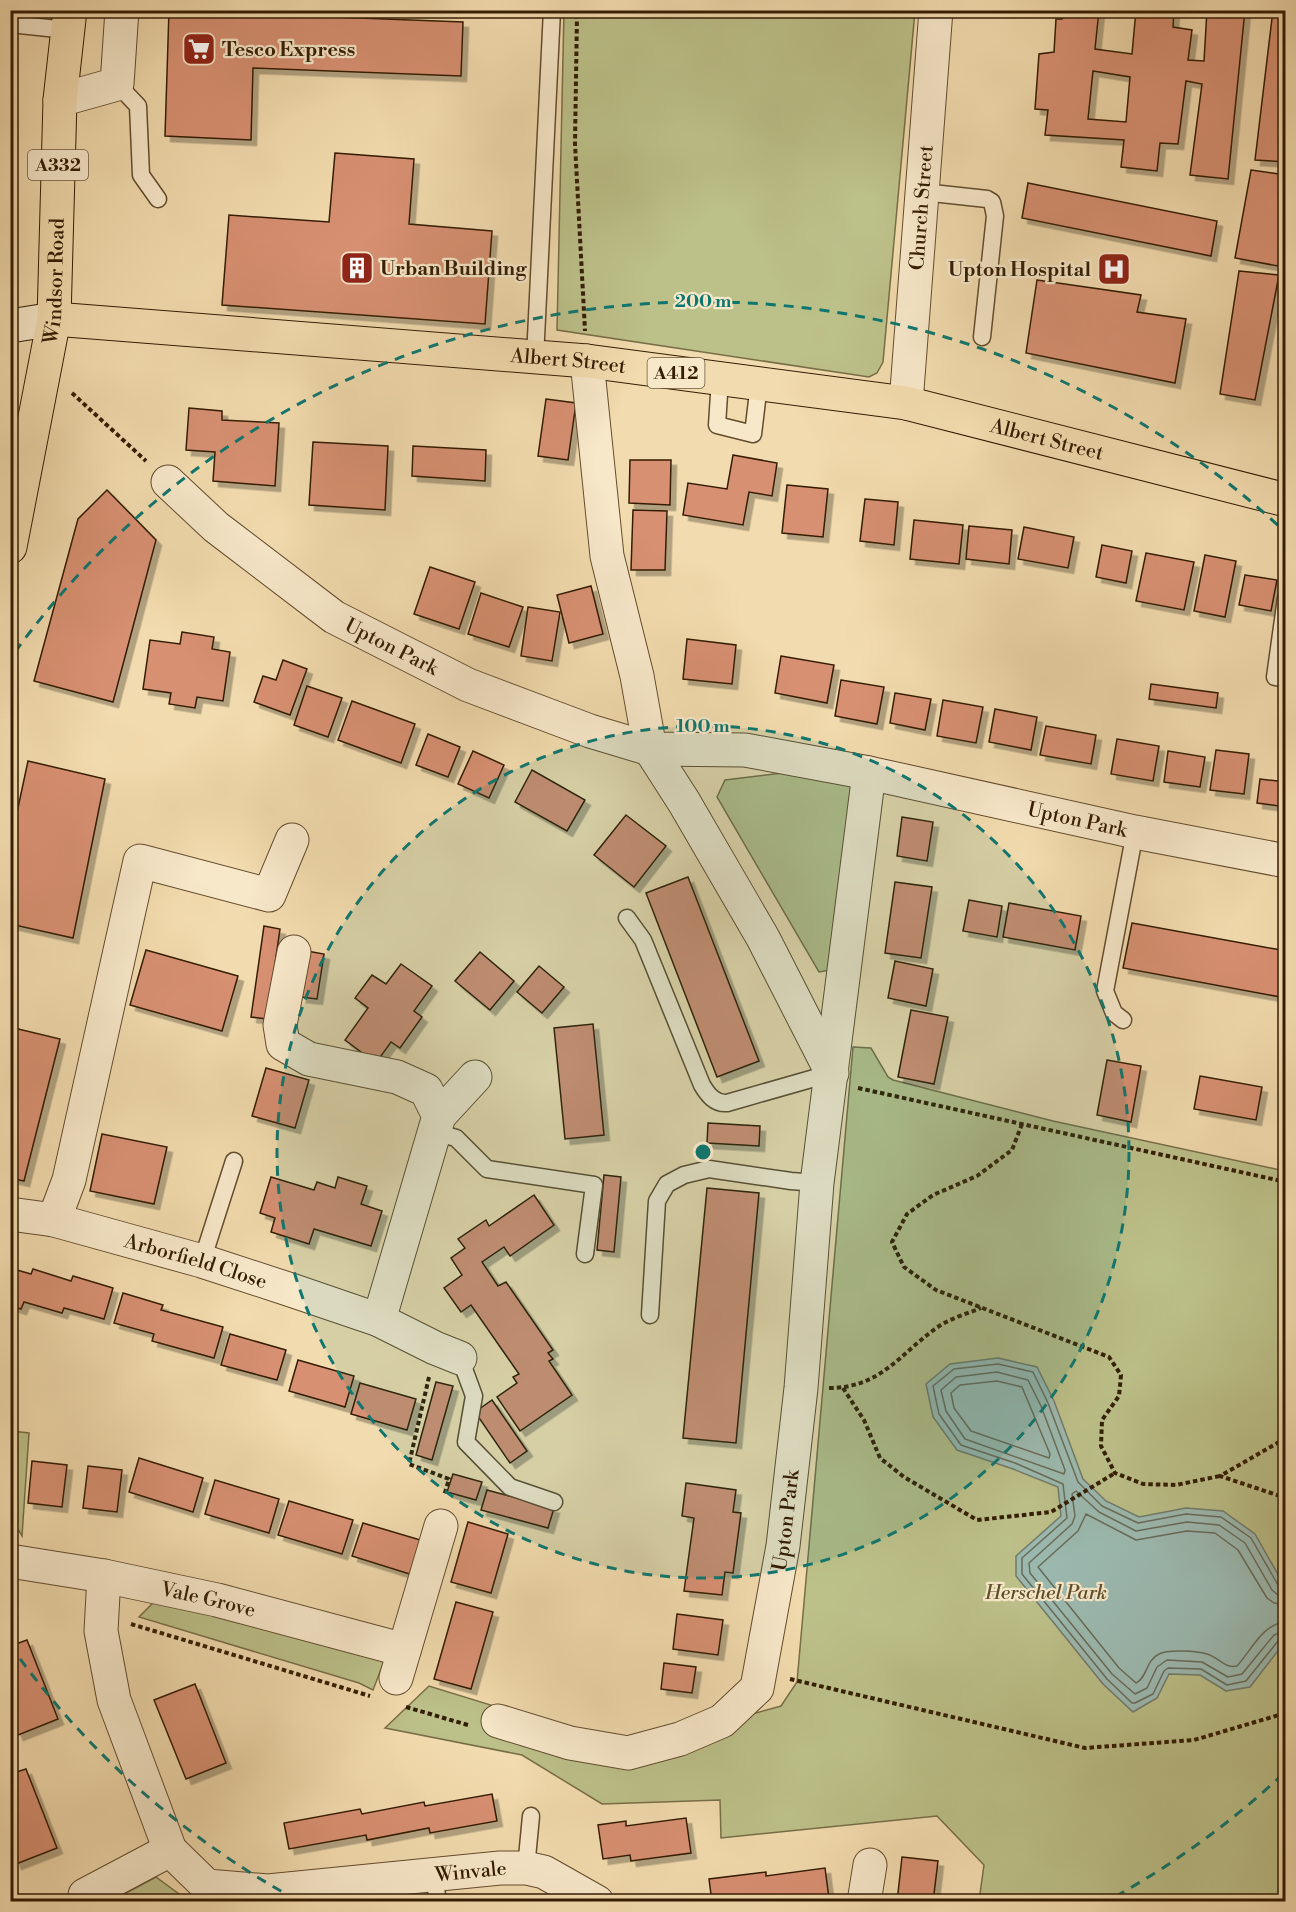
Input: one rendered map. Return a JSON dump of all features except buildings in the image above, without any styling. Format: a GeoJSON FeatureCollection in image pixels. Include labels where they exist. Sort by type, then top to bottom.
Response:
{"type":"FeatureCollection","features":[{"type":"Feature","properties":{"kind":"main road","name":"Windsor Road"},"geometry":{"type":"LineString","coordinates":[[10,547],[54,319],[60,100],[68,20]]}},
{"type":"Feature","properties":{"kind":"main road","name":"Albert Street"},"geometry":{"type":"LineString","coordinates":[[54,319],[587,361],[906,403],[1286,500]]}},
{"type":"Feature","properties":{"kind":"street"},"geometry":{"type":"LineString","coordinates":[[60,100],[117,84],[122,10]]}},
{"type":"Feature","properties":{"kind":"street","name":"Church Street"},"geometry":{"type":"LineString","coordinates":[[906,403],[936,10]]}},
{"type":"Feature","properties":{"kind":"street"},"geometry":{"type":"LineString","coordinates":[[10,326],[54,319]]}},
{"type":"Feature","properties":{"kind":"street"},"geometry":{"type":"LineString","coordinates":[[587,361],[607,556],[637,676],[650,749],[684,802],[763,938],[831,1078]]}},
{"type":"Feature","properties":{"kind":"street","name":"Upton Park"},"geometry":{"type":"LineString","coordinates":[[168,482],[216,527],[334,617],[468,685],[590,731],[650,749],[745,750],[869,773],[1135,832],[1286,861]]}},
{"type":"Feature","properties":{"kind":"street","name":"Upton Park"},"geometry":{"type":"LineString","coordinates":[[498,1721],[570,1743],[628,1753],[680,1739],[723,1720],[757,1688],[783,1546],[801,1388],[817,1183],[869,773]]}},
{"type":"Feature","properties":{"kind":"street"},"geometry":{"type":"LineString","coordinates":[[54,1220],[69,1180],[140,861],[269,895],[292,840]]}},
{"type":"Feature","properties":{"kind":"street"},"geometry":{"type":"LineString","coordinates":[[294,952],[280,1025],[283,1044],[309,1059],[396,1077],[426,1090],[437,1124]]}},
{"type":"Feature","properties":{"kind":"street"},"geometry":{"type":"LineString","coordinates":[[379,1320],[437,1124],[475,1077]]}},
{"type":"Feature","properties":{"kind":"street","name":"Arborfield Close"},"geometry":{"type":"LineString","coordinates":[[10,1214],[54,1220],[202,1261],[379,1320],[447,1353]]}},
{"type":"Feature","properties":{"kind":"street"},"geometry":{"type":"LineString","coordinates":[[392,1682],[441,1526]]}},
{"type":"Feature","properties":{"kind":"street","name":"Vale Grove"},"geometry":{"type":"LineString","coordinates":[[10,1561],[104,1576],[217,1600],[392,1682]]}},
{"type":"Feature","properties":{"kind":"street","name":"Winvale"},"geometry":{"type":"LineString","coordinates":[[104,1576],[101,1631],[114,1700],[170,1850],[207,1886],[268,1891],[436,1889],[500,1868],[526,1868],[544,1872],[597,1902]]}},
{"type":"Feature","properties":{"kind":"street"},"geometry":{"type":"LineString","coordinates":[[84,1898],[170,1850]]}},
{"type":"Feature","properties":{"kind":"street"},"geometry":{"type":"LineString","coordinates":[[864,1902],[870,1865]]}},
{"type":"Feature","properties":{"kind":"lane"},"geometry":{"type":"LineString","coordinates":[[535,358],[552,10]]}},
{"type":"Feature","properties":{"kind":"lane"},"geometry":{"type":"LineString","coordinates":[[10,24],[68,20]]}},
{"type":"Feature","properties":{"kind":"lane"},"geometry":{"type":"LineString","coordinates":[[117,84],[138,106],[141,175],[158,199]]}},
{"type":"Feature","properties":{"kind":"lane"},"geometry":{"type":"LineString","coordinates":[[923,192],[987,199],[992,202],[994,216],[982,337]]}},
{"type":"Feature","properties":{"kind":"lane"},"geometry":{"type":"LineString","coordinates":[[720,379],[717,425],[753,434],[759,384]]}},
{"type":"Feature","properties":{"kind":"lane"},"geometry":{"type":"LineString","coordinates":[[1286,598],[1275,677],[1286,679]]}},
{"type":"Feature","properties":{"kind":"lane"},"geometry":{"type":"LineString","coordinates":[[1124,1020],[1114,1013],[1105,991],[1135,832]]}},
{"type":"Feature","properties":{"kind":"lane"},"geometry":{"type":"LineString","coordinates":[[627,918],[643,940],[708,1096],[720,1103],[727,1103],[831,1078]]}},
{"type":"Feature","properties":{"kind":"lane"},"geometry":{"type":"LineString","coordinates":[[437,1124],[456,1138],[487,1169],[594,1185],[585,1254]]}},
{"type":"Feature","properties":{"kind":"lane"},"geometry":{"type":"LineString","coordinates":[[202,1261],[234,1161]]}},
{"type":"Feature","properties":{"kind":"lane"},"geometry":{"type":"LineString","coordinates":[[650,1315],[657,1202],[667,1184],[684,1175],[709,1169],[817,1183]]}},
{"type":"Feature","properties":{"kind":"lane"},"geometry":{"type":"LineString","coordinates":[[447,1353],[474,1396],[466,1442],[510,1487],[554,1502]]}},
{"type":"Feature","properties":{"kind":"lane"},"geometry":{"type":"LineString","coordinates":[[526,1868],[531,1816]]}},
{"type":"Feature","properties":{"kind":"path"},"geometry":{"type":"LineString","coordinates":[[577,10],[575,144],[587,361]]}},
{"type":"Feature","properties":{"kind":"path"},"geometry":{"type":"LineString","coordinates":[[45,369],[168,482]]}},
{"type":"Feature","properties":{"kind":"path"},"geometry":{"type":"LineString","coordinates":[[831,1078],[876,1092],[1286,1182]]}},
{"type":"Feature","properties":{"kind":"path"},"geometry":{"type":"LineString","coordinates":[[1022,1124],[1012,1150],[977,1176],[933,1195],[907,1214],[892,1242],[904,1267],[936,1290],[1109,1357],[1121,1375],[1119,1396],[1102,1420],[1101,1446],[1115,1473],[1143,1484],[1176,1485],[1220,1476],[1286,1438]]}},
{"type":"Feature","properties":{"kind":"path"},"geometry":{"type":"LineString","coordinates":[[801,1388],[843,1388],[884,1373],[937,1327],[982,1308]]}},
{"type":"Feature","properties":{"kind":"path"},"geometry":{"type":"LineString","coordinates":[[441,1526],[441,1511],[449,1479],[409,1464],[447,1353]]}},
{"type":"Feature","properties":{"kind":"path"},"geometry":{"type":"LineString","coordinates":[[843,1388],[864,1420],[880,1458],[904,1477],[977,1520],[1051,1512],[1115,1473]]}},
{"type":"Feature","properties":{"kind":"path"},"geometry":{"type":"LineString","coordinates":[[1220,1476],[1286,1498]]}},
{"type":"Feature","properties":{"kind":"path"},"geometry":{"type":"LineString","coordinates":[[102,1615],[392,1682],[474,1727],[498,1721]]}},
{"type":"Feature","properties":{"kind":"path"},"geometry":{"type":"LineString","coordinates":[[760,1674],[825,1686],[1085,1748],[1194,1740],[1286,1713]]}},
{"type":"Feature","properties":{"kind":"green space"},"geometry":{"type":"Polygon","coordinates":[[[564,11],[915,11],[883,362],[877,373],[869,377],[557,330],[564,11]]]}},
{"type":"Feature","properties":{"kind":"green space"},"geometry":{"type":"Polygon","coordinates":[[[848,765],[855,785],[830,970],[819,972],[717,797],[725,780],[848,765]]]}},
{"type":"Feature","properties":{"kind":"green space","name":"Herschel Park"},"geometry":{"type":"Polygon","coordinates":[[[853,1047],[871,1048],[888,1077],[893,1080],[1053,1121],[1285,1171],[1285,1901],[979,1901],[984,1865],[937,1816],[721,1838],[720,1800],[602,1804],[522,1755],[385,1728],[429,1686],[630,1748],[781,1706],[797,1682],[853,1047]]]}},
{"type":"Feature","properties":{"kind":"green space"},"geometry":{"type":"Polygon","coordinates":[[[11,1431],[29,1433],[22,1536],[11,1517],[11,1431]]]}},
{"type":"Feature","properties":{"kind":"green space"},"geometry":{"type":"Polygon","coordinates":[[[157,1599],[385,1659],[373,1690],[359,1683],[139,1617],[157,1599]]]}},
{"type":"Feature","properties":{"kind":"green space"},"geometry":{"type":"Polygon","coordinates":[[[156,1877],[187,1901],[129,1901],[126,1893],[156,1877]]]}},
{"type":"Feature","properties":{"kind":"water"},"geometry":{"type":"Polygon","coordinates":[[[998,1358],[1037,1367],[1054,1401],[1083,1479],[1106,1501],[1139,1517],[1186,1508],[1223,1511],[1255,1534],[1284,1585],[1284,1643],[1250,1687],[1226,1691],[1200,1675],[1169,1674],[1157,1698],[1133,1712],[1103,1684],[1016,1576],[1016,1556],[1061,1516],[1058,1487],[957,1450],[933,1417],[926,1384],[950,1364],[998,1358]]]}},
{"type":"Feature","properties":{"kind":"place","name":"Tesco Express"},"geometry":{"type":"Point","coordinates":[199,49]}},
{"type":"Feature","properties":{"kind":"place","name":"Urban Building"},"geometry":{"type":"Point","coordinates":[357,268]}},
{"type":"Feature","properties":{"kind":"place","name":"Upton Hospital"},"geometry":{"type":"Point","coordinates":[1114,269]}}]}
